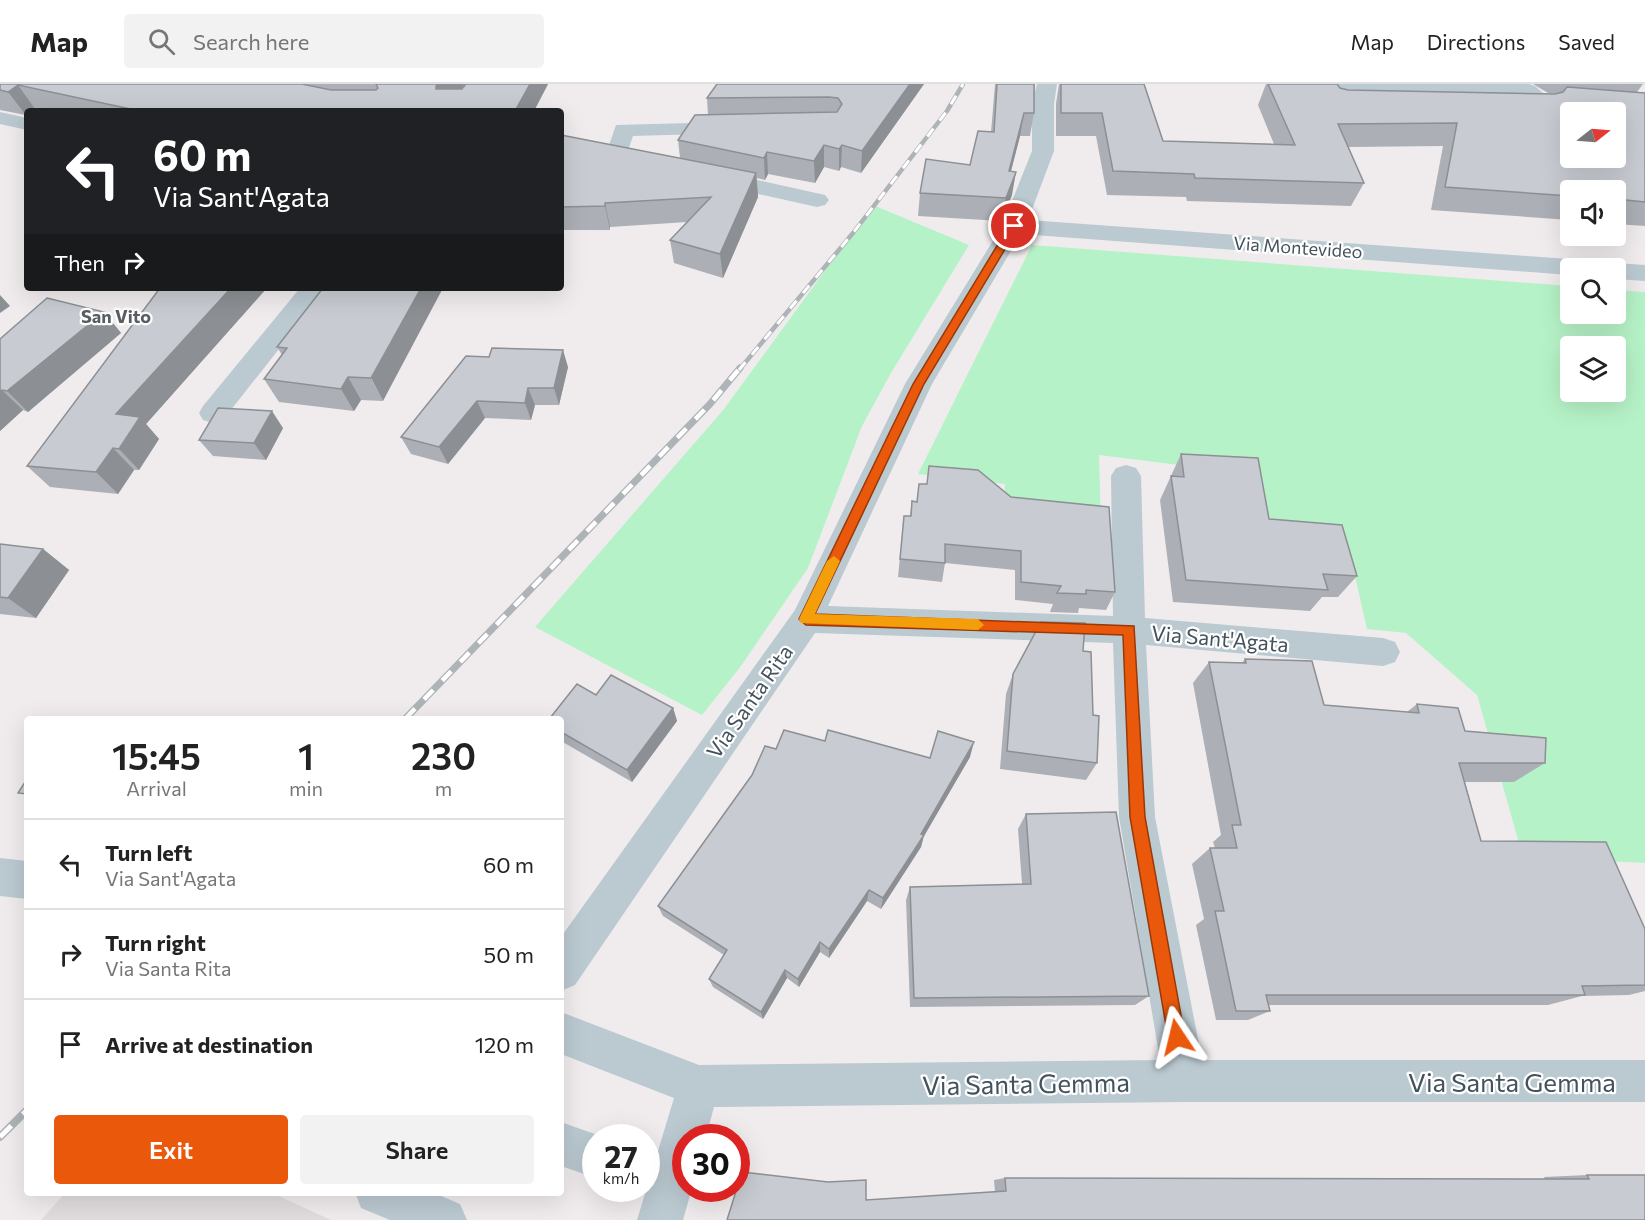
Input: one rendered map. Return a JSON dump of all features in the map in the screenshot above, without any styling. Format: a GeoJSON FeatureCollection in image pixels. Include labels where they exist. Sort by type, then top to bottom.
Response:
{"type":"FeatureCollection","features":[{"type":"Feature","properties":{"kind":"street","name":"Via Santa Rita"},"geometry":{"type":"LineString","coordinates":[[564,967],[806,619],[919,384],[1014,226],[1043,151],[1043,104],[1047,84]]}},
{"type":"Feature","properties":{"kind":"street"},"geometry":{"type":"LineString","coordinates":[[1328,86],[1528,90],[1541,100],[1564,102]]}},
{"type":"Feature","properties":{"kind":"street"},"geometry":{"type":"LineString","coordinates":[[0,118],[24,123]]}},
{"type":"Feature","properties":{"kind":"street"},"geometry":{"type":"LineString","coordinates":[[638,161],[605,155],[624,130],[749,128]]}},
{"type":"Feature","properties":{"kind":"street"},"geometry":{"type":"LineString","coordinates":[[694,173],[817,200]]}},
{"type":"Feature","properties":{"kind":"street","name":"Via Montevideo"},"geometry":{"type":"LineString","coordinates":[[1014,226],[1560,266]]}},
{"type":"Feature","properties":{"kind":"street"},"geometry":{"type":"LineString","coordinates":[[1626,272],[1645,273]]}},
{"type":"Feature","properties":{"kind":"street"},"geometry":{"type":"LineString","coordinates":[[213,413],[312,291]]}},
{"type":"Feature","properties":{"kind":"street"},"geometry":{"type":"LineString","coordinates":[[1126,476],[1129,630],[1137,817],[1185,1081]]}},
{"type":"Feature","properties":{"kind":"street","name":"Via Sant'Agata"},"geometry":{"type":"LineString","coordinates":[[806,619],[1129,630],[1383,652]]}},
{"type":"Feature","properties":{"kind":"street"},"geometry":{"type":"LineString","coordinates":[[0,877],[24,880]]}},
{"type":"Feature","properties":{"kind":"street","name":"Via Santa Gemma"},"geometry":{"type":"LineString","coordinates":[[564,1034],[699,1086],[1185,1081],[1645,1081]]}},
{"type":"Feature","properties":{"kind":"street"},"geometry":{"type":"LineString","coordinates":[[660,1189],[699,1086]]}},
{"type":"Feature","properties":{"kind":"street"},"geometry":{"type":"LineString","coordinates":[[564,1145],[582,1151]]}},
{"type":"Feature","properties":{"kind":"street"},"geometry":{"type":"LineString","coordinates":[[387,1196],[444,1220]]}},
{"type":"Feature","properties":{"kind":"shaded area"},"geometry":{"type":"Polygon","coordinates":[[[62,1196],[279,1196],[331,1220],[41,1220],[62,1196]]]}},
{"type":"Feature","properties":{"kind":"green space"},"geometry":{"type":"Polygon","coordinates":[[[873,205],[969,245],[891,373],[862,426],[808,568],[741,666],[702,715],[535,627],[724,409],[873,205]]]}},
{"type":"Feature","properties":{"kind":"green space"},"geometry":{"type":"Polygon","coordinates":[[[1032,245],[1560,285],[1560,324],[1626,324],[1626,291],[1645,292],[1645,863],[1523,857],[1477,695],[1406,633],[1367,629],[1349,550],[1246,541],[1211,469],[1099,455],[1101,527],[1004,517],[1005,484],[918,474],[1032,245]]]}},
{"type":"Feature","properties":{"kind":"building"},"geometry":{"type":"Polygon","coordinates":[[[0,84],[302,84],[331,90],[376,90],[378,88],[376,84],[438,84],[436,89],[462,89],[466,84],[530,84],[517,108],[126,108],[18,85],[8,92],[0,90],[0,84]]]}},
{"type":"Feature","properties":{"kind":"building"},"geometry":{"type":"Polygon","coordinates":[[[717,84],[910,84],[862,151],[842,145],[839,149],[824,145],[814,161],[767,152],[764,158],[678,140],[695,115],[837,112],[842,104],[838,98],[829,97],[707,98],[717,84]]]}},
{"type":"Feature","properties":{"kind":"building"},"geometry":{"type":"Polygon","coordinates":[[[997,84],[1034,84],[1034,113],[1024,113],[1009,171],[1016,172],[1006,198],[920,193],[926,159],[970,165],[978,131],[994,132],[997,84]]]}},
{"type":"Feature","properties":{"kind":"building"},"geometry":{"type":"Polygon","coordinates":[[[1061,84],[1144,84],[1163,141],[1295,145],[1268,84],[1337,84],[1340,88],[1348,90],[1555,94],[1563,92],[1567,87],[1645,93],[1645,202],[1626,200],[1626,180],[1560,180],[1560,195],[1445,187],[1457,123],[1338,124],[1364,183],[1195,178],[1194,174],[1113,171],[1102,113],[1061,113],[1061,84]]]}},
{"type":"Feature","properties":{"kind":"building"},"geometry":{"type":"Polygon","coordinates":[[[564,136],[756,173],[720,254],[670,240],[711,197],[605,203],[605,206],[564,207],[564,136]]]}},
{"type":"Feature","properties":{"kind":"building"},"geometry":{"type":"Polygon","coordinates":[[[158,291],[228,291],[116,414],[140,417],[119,449],[113,448],[96,472],[27,466],[158,291]]]}},
{"type":"Feature","properties":{"kind":"building"},"geometry":{"type":"Polygon","coordinates":[[[321,291],[419,291],[371,378],[348,377],[341,389],[264,379],[287,348],[277,347],[321,291]]]}},
{"type":"Feature","properties":{"kind":"building"},"geometry":{"type":"Polygon","coordinates":[[[47,298],[104,312],[7,391],[0,392],[0,339],[47,298]]]}},
{"type":"Feature","properties":{"kind":"building"},"geometry":{"type":"Polygon","coordinates":[[[492,348],[563,350],[554,388],[528,388],[525,403],[477,401],[439,447],[401,437],[466,356],[489,357],[492,348]]]}},
{"type":"Feature","properties":{"kind":"building"},"geometry":{"type":"Polygon","coordinates":[[[218,408],[272,411],[254,443],[199,440],[218,408]]]}},
{"type":"Feature","properties":{"kind":"building"},"geometry":{"type":"Polygon","coordinates":[[[1181,454],[1258,458],[1269,519],[1342,525],[1357,576],[1323,574],[1328,590],[1186,580],[1171,476],[1184,477],[1181,454]]]}},
{"type":"Feature","properties":{"kind":"building"},"geometry":{"type":"Polygon","coordinates":[[[929,466],[978,470],[1011,497],[1109,507],[1115,592],[1086,590],[1086,594],[1057,593],[1061,586],[1021,582],[1021,551],[945,544],[945,563],[900,559],[904,516],[911,516],[912,501],[917,502],[919,484],[927,484],[929,466]]]}},
{"type":"Feature","properties":{"kind":"building"},"geometry":{"type":"Polygon","coordinates":[[[0,544],[43,549],[8,598],[0,597],[0,544]]]}},
{"type":"Feature","properties":{"kind":"building"},"geometry":{"type":"Polygon","coordinates":[[[1041,622],[1085,623],[1083,651],[1091,652],[1093,715],[1099,716],[1097,763],[1007,751],[1013,674],[1041,622]]]}},
{"type":"Feature","properties":{"kind":"building"},"geometry":{"type":"Polygon","coordinates":[[[1245,659],[1312,661],[1324,705],[1419,713],[1417,704],[1458,708],[1465,731],[1546,738],[1545,763],[1459,763],[1481,841],[1606,842],[1645,929],[1645,985],[1582,986],[1585,995],[1266,995],[1270,1011],[1236,1011],[1215,911],[1224,911],[1210,848],[1237,848],[1232,825],[1241,825],[1209,662],[1246,663],[1245,659]]]}},
{"type":"Feature","properties":{"kind":"building"},"geometry":{"type":"Polygon","coordinates":[[[611,675],[673,708],[627,770],[564,734],[564,716],[552,716],[577,684],[596,695],[611,675]]]}},
{"type":"Feature","properties":{"kind":"building"},"geometry":{"type":"Polygon","coordinates":[[[784,730],[825,741],[828,730],[930,758],[938,731],[974,742],[921,834],[924,835],[883,898],[869,890],[829,949],[820,942],[798,979],[785,970],[761,1012],[709,979],[727,950],[658,906],[752,775],[765,746],[776,749],[784,730]]]}},
{"type":"Feature","properties":{"kind":"building"},"geometry":{"type":"Polygon","coordinates":[[[24,784],[24,794],[18,793],[24,784]]]}},
{"type":"Feature","properties":{"kind":"building"},"geometry":{"type":"Polygon","coordinates":[[[1116,812],[1149,996],[914,998],[910,887],[1031,884],[1026,814],[1116,812]]]}},
{"type":"Feature","properties":{"kind":"building"},"geometry":{"type":"Polygon","coordinates":[[[750,1173],[828,1182],[866,1180],[866,1200],[1006,1191],[1005,1178],[1589,1179],[1587,1175],[1645,1175],[1645,1220],[727,1220],[733,1202],[750,1202],[750,1173]]]}},
{"type":"Feature","properties":{"kind":"railway"},"geometry":{"type":"LineString","coordinates":[[739,370],[853,233],[947,111],[963,84]]}},
{"type":"Feature","properties":{"kind":"railway"},"geometry":{"type":"LineString","coordinates":[[408,716],[710,404],[740,368]]}},
{"type":"Feature","properties":{"kind":"railway"},"geometry":{"type":"LineString","coordinates":[[0,1137],[24,1113]]}},
{"type":"Feature","properties":{"kind":"slow traffic"},"geometry":{"type":"LineString","coordinates":[[834,561],[806,619],[978,625]]}},
{"type":"Feature","properties":{"kind":"district","name":"San Vito"},"geometry":{"type":"Point","coordinates":[116,316]}},
{"type":"Feature","properties":{"kind":"route"},"geometry":{"type":"LineString","coordinates":[[1014,226],[919,384],[806,619],[1129,630],[1137,817],[1177,1037]]}}]}
